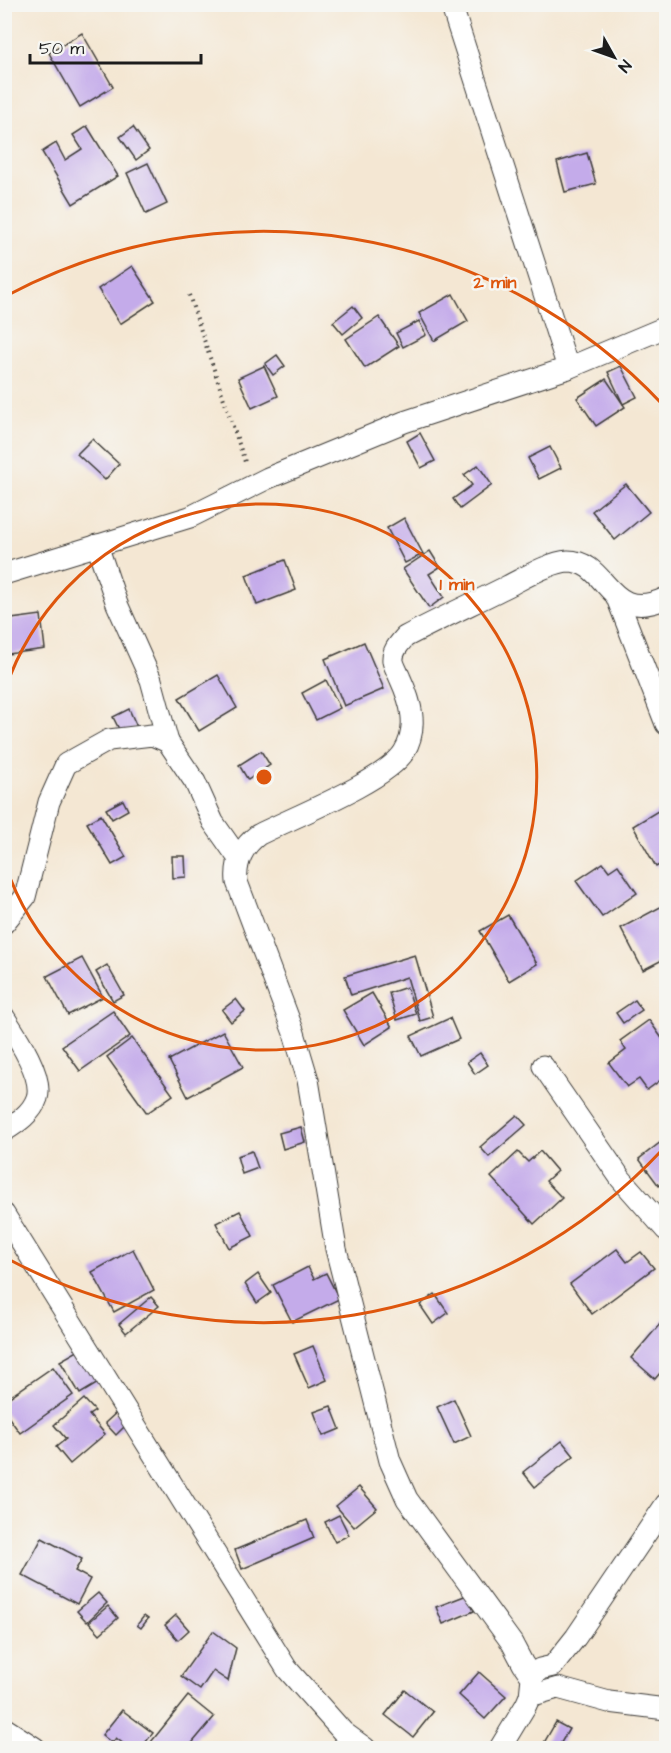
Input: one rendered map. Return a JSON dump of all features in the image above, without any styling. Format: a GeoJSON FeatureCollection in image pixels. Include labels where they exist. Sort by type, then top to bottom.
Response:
{"type":"FeatureCollection","features":[{"type":"Feature","properties":{"kind":"street"},"geometry":{"type":"LineString","coordinates":[[452,4],[568,368]]}},
{"type":"Feature","properties":{"kind":"street"},"geometry":{"type":"LineString","coordinates":[[4,574],[190,517],[254,486],[404,422],[568,368],[666,327]]}},
{"type":"Feature","properties":{"kind":"street"},"geometry":{"type":"LineString","coordinates":[[97,545],[117,604],[151,680],[168,742],[195,782],[213,822],[239,859]]}},
{"type":"Feature","properties":{"kind":"street"},"geometry":{"type":"LineString","coordinates":[[531,1686],[512,1643],[407,1498],[390,1461],[336,1249],[308,1080],[294,1032],[237,882],[236,870],[244,848],[258,835],[368,782],[394,764],[404,752],[411,738],[414,715],[393,660],[396,647],[405,637],[541,569],[566,561],[580,563],[594,573],[616,598],[666,724]]}},
{"type":"Feature","properties":{"kind":"street"},"geometry":{"type":"LineString","coordinates":[[616,598],[636,605],[655,603],[666,598]]}},
{"type":"Feature","properties":{"kind":"street"},"geometry":{"type":"LineString","coordinates":[[4,923],[26,897],[49,802],[66,764],[109,740],[152,735],[168,742]]}},
{"type":"Feature","properties":{"kind":"street"},"geometry":{"type":"LineString","coordinates":[[4,1017],[34,1072],[38,1093],[36,1101],[23,1118],[4,1131]]}},
{"type":"Feature","properties":{"kind":"street"},"geometry":{"type":"LineString","coordinates":[[543,1066],[621,1179],[666,1230]]}},
{"type":"Feature","properties":{"kind":"street"},"geometry":{"type":"LineString","coordinates":[[4,1214],[287,1669],[343,1732],[365,1749]]}},
{"type":"Feature","properties":{"kind":"street"},"geometry":{"type":"LineString","coordinates":[[500,1749],[540,1669],[552,1666],[576,1637],[666,1504]]}},
{"type":"Feature","properties":{"kind":"street"},"geometry":{"type":"LineString","coordinates":[[552,1666],[558,1688]]}},
{"type":"Feature","properties":{"kind":"street"},"geometry":{"type":"LineString","coordinates":[[531,1686],[558,1688],[609,1702],[666,1709]]}},
{"type":"Feature","properties":{"kind":"street"},"geometry":{"type":"LineString","coordinates":[[4,1728],[35,1749]]}},
{"type":"Feature","properties":{"kind":"path"},"geometry":{"type":"LineString","coordinates":[[189,295],[254,486]]}},
{"type":"Feature","properties":{"kind":"building"},"geometry":{"type":"Polygon","coordinates":[[[82,33],[113,87],[80,107],[49,53],[82,33]]]}},
{"type":"Feature","properties":{"kind":"building"},"geometry":{"type":"Polygon","coordinates":[[[4,92],[10,103],[4,105],[4,92]]]}},
{"type":"Feature","properties":{"kind":"building"},"geometry":{"type":"Polygon","coordinates":[[[87,126],[118,176],[73,204],[42,152],[56,143],[65,160],[82,149],[73,135],[87,126]]]}},
{"type":"Feature","properties":{"kind":"building"},"geometry":{"type":"Polygon","coordinates":[[[133,127],[149,150],[136,160],[120,137],[133,127]]]}},
{"type":"Feature","properties":{"kind":"building"},"geometry":{"type":"Polygon","coordinates":[[[587,153],[596,184],[565,192],[557,162],[587,153]]]}},
{"type":"Feature","properties":{"kind":"building"},"geometry":{"type":"Polygon","coordinates":[[[148,163],[167,204],[146,214],[127,173],[148,163]]]}},
{"type":"Feature","properties":{"kind":"building"},"geometry":{"type":"Polygon","coordinates":[[[132,266],[155,301],[120,324],[98,289],[132,266]]]}},
{"type":"Feature","properties":{"kind":"building"},"geometry":{"type":"Polygon","coordinates":[[[453,294],[468,321],[434,341],[419,313],[453,294]]]}},
{"type":"Feature","properties":{"kind":"building"},"geometry":{"type":"Polygon","coordinates":[[[353,306],[362,318],[343,334],[333,322],[353,306]]]}},
{"type":"Feature","properties":{"kind":"building"},"geometry":{"type":"Polygon","coordinates":[[[379,317],[399,346],[365,368],[346,339],[379,317]]]}},
{"type":"Feature","properties":{"kind":"building"},"geometry":{"type":"Polygon","coordinates":[[[419,321],[426,335],[403,347],[396,333],[419,321]]]}},
{"type":"Feature","properties":{"kind":"building"},"geometry":{"type":"Polygon","coordinates":[[[277,355],[285,366],[273,375],[265,364],[277,355]]]}},
{"type":"Feature","properties":{"kind":"building"},"geometry":{"type":"Polygon","coordinates":[[[264,366],[278,396],[252,408],[238,378],[264,366]]]}},
{"type":"Feature","properties":{"kind":"building"},"geometry":{"type":"Polygon","coordinates":[[[621,366],[637,397],[623,404],[608,372],[621,366]]]}},
{"type":"Feature","properties":{"kind":"building"},"geometry":{"type":"Polygon","coordinates":[[[606,379],[625,407],[596,426],[577,398],[606,379]]]}},
{"type":"Feature","properties":{"kind":"building"},"geometry":{"type":"Polygon","coordinates":[[[420,433],[435,461],[421,468],[407,441],[420,433]]]}},
{"type":"Feature","properties":{"kind":"building"},"geometry":{"type":"Polygon","coordinates":[[[92,439],[119,464],[105,480],[77,454],[92,439]]]}},
{"type":"Feature","properties":{"kind":"building"},"geometry":{"type":"Polygon","coordinates":[[[550,447],[561,468],[539,479],[528,458],[550,447]]]}},
{"type":"Feature","properties":{"kind":"building"},"geometry":{"type":"Polygon","coordinates":[[[478,465],[492,485],[460,509],[453,499],[472,485],[464,475],[478,465]]]}},
{"type":"Feature","properties":{"kind":"building"},"geometry":{"type":"Polygon","coordinates":[[[626,484],[649,512],[615,540],[592,511],[626,484]]]}},
{"type":"Feature","properties":{"kind":"building"},"geometry":{"type":"Polygon","coordinates":[[[404,518],[423,554],[405,563],[387,528],[404,518]]]}},
{"type":"Feature","properties":{"kind":"building"},"geometry":{"type":"Polygon","coordinates":[[[430,551],[440,567],[429,574],[444,597],[429,608],[403,569],[430,551]]]}},
{"type":"Feature","properties":{"kind":"building"},"geometry":{"type":"Polygon","coordinates":[[[285,560],[296,590],[257,605],[246,575],[285,560]]]}},
{"type":"Feature","properties":{"kind":"building"},"geometry":{"type":"Polygon","coordinates":[[[41,615],[45,649],[8,654],[4,620],[41,615]]]}},
{"type":"Feature","properties":{"kind":"building"},"geometry":{"type":"Polygon","coordinates":[[[364,642],[384,689],[344,706],[325,659],[364,642]]]}},
{"type":"Feature","properties":{"kind":"building"},"geometry":{"type":"Polygon","coordinates":[[[218,675],[237,708],[199,731],[179,698],[218,675]]]}},
{"type":"Feature","properties":{"kind":"building"},"geometry":{"type":"Polygon","coordinates":[[[326,680],[340,708],[316,720],[302,693],[326,680]]]}},
{"type":"Feature","properties":{"kind":"building"},"geometry":{"type":"Polygon","coordinates":[[[129,709],[137,727],[122,735],[113,717],[129,709]]]}},
{"type":"Feature","properties":{"kind":"building"},"geometry":{"type":"Polygon","coordinates":[[[261,751],[270,765],[248,780],[239,765],[261,751]]]}},
{"type":"Feature","properties":{"kind":"building"},"geometry":{"type":"Polygon","coordinates":[[[123,800],[128,810],[112,819],[106,809],[123,800]]]}},
{"type":"Feature","properties":{"kind":"building"},"geometry":{"type":"Polygon","coordinates":[[[666,806],[666,861],[656,867],[633,826],[666,806]]]}},
{"type":"Feature","properties":{"kind":"building"},"geometry":{"type":"Polygon","coordinates":[[[101,815],[126,857],[112,865],[87,823],[101,815]]]}},
{"type":"Feature","properties":{"kind":"building"},"geometry":{"type":"Polygon","coordinates":[[[172,856],[185,856],[186,877],[173,878],[172,856]]]}},
{"type":"Feature","properties":{"kind":"building"},"geometry":{"type":"Polygon","coordinates":[[[603,863],[609,871],[618,865],[637,893],[602,917],[576,881],[603,863]]]}},
{"type":"Feature","properties":{"kind":"building"},"geometry":{"type":"Polygon","coordinates":[[[666,904],[666,958],[643,970],[621,928],[666,904]]]}},
{"type":"Feature","properties":{"kind":"building"},"geometry":{"type":"Polygon","coordinates":[[[508,915],[537,964],[509,981],[480,931],[508,915]]]}},
{"type":"Feature","properties":{"kind":"building"},"geometry":{"type":"Polygon","coordinates":[[[415,955],[433,1017],[420,1021],[407,977],[351,995],[345,976],[415,955]]]}},
{"type":"Feature","properties":{"kind":"building"},"geometry":{"type":"Polygon","coordinates":[[[82,958],[103,997],[68,1015],[47,976],[82,958]]]}},
{"type":"Feature","properties":{"kind":"building"},"geometry":{"type":"Polygon","coordinates":[[[107,965],[124,995],[113,1001],[96,972],[107,965]]]}},
{"type":"Feature","properties":{"kind":"building"},"geometry":{"type":"Polygon","coordinates":[[[407,987],[416,1014],[397,1020],[389,993],[407,987]]]}},
{"type":"Feature","properties":{"kind":"building"},"geometry":{"type":"Polygon","coordinates":[[[372,993],[392,1027],[364,1045],[343,1010],[372,993]]]}},
{"type":"Feature","properties":{"kind":"building"},"geometry":{"type":"Polygon","coordinates":[[[236,999],[245,1011],[231,1022],[222,1010],[236,999]]]}},
{"type":"Feature","properties":{"kind":"building"},"geometry":{"type":"Polygon","coordinates":[[[635,1000],[642,1010],[623,1023],[616,1013],[635,1000]]]}},
{"type":"Feature","properties":{"kind":"building"},"geometry":{"type":"Polygon","coordinates":[[[113,1011],[130,1036],[80,1071],[62,1046],[113,1011]]]}},
{"type":"Feature","properties":{"kind":"building"},"geometry":{"type":"Polygon","coordinates":[[[450,1018],[459,1039],[421,1056],[411,1036],[450,1018]]]}},
{"type":"Feature","properties":{"kind":"building"},"geometry":{"type":"Polygon","coordinates":[[[649,1020],[666,1044],[666,1076],[647,1090],[639,1079],[627,1087],[609,1063],[626,1050],[620,1041],[649,1020]]]}},
{"type":"Feature","properties":{"kind":"building"},"geometry":{"type":"Polygon","coordinates":[[[223,1031],[243,1067],[188,1097],[169,1060],[223,1031]]]}},
{"type":"Feature","properties":{"kind":"building"},"geometry":{"type":"Polygon","coordinates":[[[132,1038],[173,1095],[147,1113],[107,1057],[132,1038]]]}},
{"type":"Feature","properties":{"kind":"building"},"geometry":{"type":"Polygon","coordinates":[[[480,1053],[488,1065],[475,1074],[467,1062],[480,1053]]]}},
{"type":"Feature","properties":{"kind":"building"},"geometry":{"type":"Polygon","coordinates":[[[517,1115],[526,1125],[489,1157],[480,1147],[517,1115]]]}},
{"type":"Feature","properties":{"kind":"building"},"geometry":{"type":"Polygon","coordinates":[[[301,1127],[305,1142],[283,1149],[279,1133],[301,1127]]]}},
{"type":"Feature","properties":{"kind":"building"},"geometry":{"type":"Polygon","coordinates":[[[666,1138],[666,1180],[659,1186],[639,1159],[666,1138]]]}},
{"type":"Feature","properties":{"kind":"building"},"geometry":{"type":"Polygon","coordinates":[[[252,1151],[258,1168],[242,1174],[237,1156],[252,1151]]]}},
{"type":"Feature","properties":{"kind":"building"},"geometry":{"type":"Polygon","coordinates":[[[540,1151],[557,1171],[546,1181],[562,1198],[534,1224],[491,1177],[518,1152],[528,1162],[540,1151]]]}},
{"type":"Feature","properties":{"kind":"building"},"geometry":{"type":"Polygon","coordinates":[[[240,1211],[253,1236],[229,1248],[216,1223],[240,1211]]]}},
{"type":"Feature","properties":{"kind":"building"},"geometry":{"type":"Polygon","coordinates":[[[133,1249],[154,1290],[114,1312],[92,1272],[133,1249]]]}},
{"type":"Feature","properties":{"kind":"building"},"geometry":{"type":"Polygon","coordinates":[[[617,1249],[627,1262],[641,1252],[654,1268],[592,1314],[570,1284],[617,1249]]]}},
{"type":"Feature","properties":{"kind":"building"},"geometry":{"type":"Polygon","coordinates":[[[308,1267],[314,1279],[326,1273],[339,1299],[292,1322],[273,1285],[308,1267]]]}},
{"type":"Feature","properties":{"kind":"building"},"geometry":{"type":"Polygon","coordinates":[[[258,1274],[271,1293],[257,1303],[245,1284],[258,1274]]]}},
{"type":"Feature","properties":{"kind":"building"},"geometry":{"type":"Polygon","coordinates":[[[435,1294],[448,1313],[433,1324],[420,1305],[435,1294]]]}},
{"type":"Feature","properties":{"kind":"building"},"geometry":{"type":"Polygon","coordinates":[[[151,1297],[159,1306],[126,1333],[119,1324],[151,1297]]]}},
{"type":"Feature","properties":{"kind":"building"},"geometry":{"type":"Polygon","coordinates":[[[666,1317],[666,1366],[655,1379],[631,1358],[666,1317]]]}},
{"type":"Feature","properties":{"kind":"building"},"geometry":{"type":"Polygon","coordinates":[[[313,1346],[327,1380],[309,1388],[294,1354],[313,1346]]]}},
{"type":"Feature","properties":{"kind":"building"},"geometry":{"type":"Polygon","coordinates":[[[81,1349],[100,1382],[80,1394],[60,1361],[81,1349]]]}},
{"type":"Feature","properties":{"kind":"building"},"geometry":{"type":"Polygon","coordinates":[[[53,1367],[73,1395],[20,1433],[4,1411],[4,1401],[53,1367]]]}},
{"type":"Feature","properties":{"kind":"building"},"geometry":{"type":"Polygon","coordinates":[[[84,1399],[95,1411],[89,1415],[105,1434],[70,1464],[56,1447],[66,1439],[54,1425],[84,1399]]]}},
{"type":"Feature","properties":{"kind":"building"},"geometry":{"type":"Polygon","coordinates":[[[454,1399],[471,1436],[454,1444],[437,1407],[454,1399]]]}},
{"type":"Feature","properties":{"kind":"building"},"geometry":{"type":"Polygon","coordinates":[[[331,1406],[340,1429],[323,1436],[314,1412],[331,1406]]]}},
{"type":"Feature","properties":{"kind":"building"},"geometry":{"type":"Polygon","coordinates":[[[117,1412],[128,1423],[116,1435],[105,1423],[117,1412]]]}},
{"type":"Feature","properties":{"kind":"building"},"geometry":{"type":"Polygon","coordinates":[[[562,1441],[574,1456],[535,1487],[523,1472],[562,1441]]]}},
{"type":"Feature","properties":{"kind":"building"},"geometry":{"type":"Polygon","coordinates":[[[359,1487],[377,1508],[354,1527],[336,1506],[359,1487]]]}},
{"type":"Feature","properties":{"kind":"building"},"geometry":{"type":"Polygon","coordinates":[[[339,1515],[349,1535],[335,1542],[325,1522],[339,1515]]]}},
{"type":"Feature","properties":{"kind":"building"},"geometry":{"type":"Polygon","coordinates":[[[307,1520],[314,1538],[242,1569],[235,1550],[307,1520]]]}},
{"type":"Feature","properties":{"kind":"building"},"geometry":{"type":"Polygon","coordinates":[[[42,1538],[82,1559],[75,1571],[90,1579],[77,1604],[22,1575],[42,1538]]]}},
{"type":"Feature","properties":{"kind":"building"},"geometry":{"type":"Polygon","coordinates":[[[98,1593],[107,1603],[87,1622],[77,1611],[98,1593]]]}},
{"type":"Feature","properties":{"kind":"building"},"geometry":{"type":"Polygon","coordinates":[[[467,1595],[474,1611],[443,1624],[436,1607],[467,1595]]]}},
{"type":"Feature","properties":{"kind":"building"},"geometry":{"type":"Polygon","coordinates":[[[108,1606],[118,1618],[100,1634],[89,1622],[108,1606]]]}},
{"type":"Feature","properties":{"kind":"building"},"geometry":{"type":"Polygon","coordinates":[[[176,1615],[189,1630],[178,1640],[165,1625],[176,1615]]]}},
{"type":"Feature","properties":{"kind":"building"},"geometry":{"type":"Polygon","coordinates":[[[144,1616],[148,1619],[141,1628],[137,1625],[144,1616]]]}},
{"type":"Feature","properties":{"kind":"building"},"geometry":{"type":"Polygon","coordinates":[[[213,1631],[236,1648],[228,1681],[213,1671],[200,1690],[181,1676],[213,1631]]]}},
{"type":"Feature","properties":{"kind":"building"},"geometry":{"type":"Polygon","coordinates":[[[479,1672],[506,1696],[485,1719],[459,1695],[479,1672]]]}},
{"type":"Feature","properties":{"kind":"building"},"geometry":{"type":"Polygon","coordinates":[[[405,1690],[433,1712],[413,1737],[385,1715],[405,1690]]]}},
{"type":"Feature","properties":{"kind":"building"},"geometry":{"type":"Polygon","coordinates":[[[188,1696],[214,1717],[188,1748],[147,1747],[188,1696]]]}},
{"type":"Feature","properties":{"kind":"building"},"geometry":{"type":"Polygon","coordinates":[[[122,1710],[153,1733],[141,1748],[129,1748],[116,1738],[112,1743],[102,1735],[122,1710]]]}},
{"type":"Feature","properties":{"kind":"building"},"geometry":{"type":"Polygon","coordinates":[[[556,1722],[569,1729],[558,1748],[541,1748],[556,1722]]]}}]}
